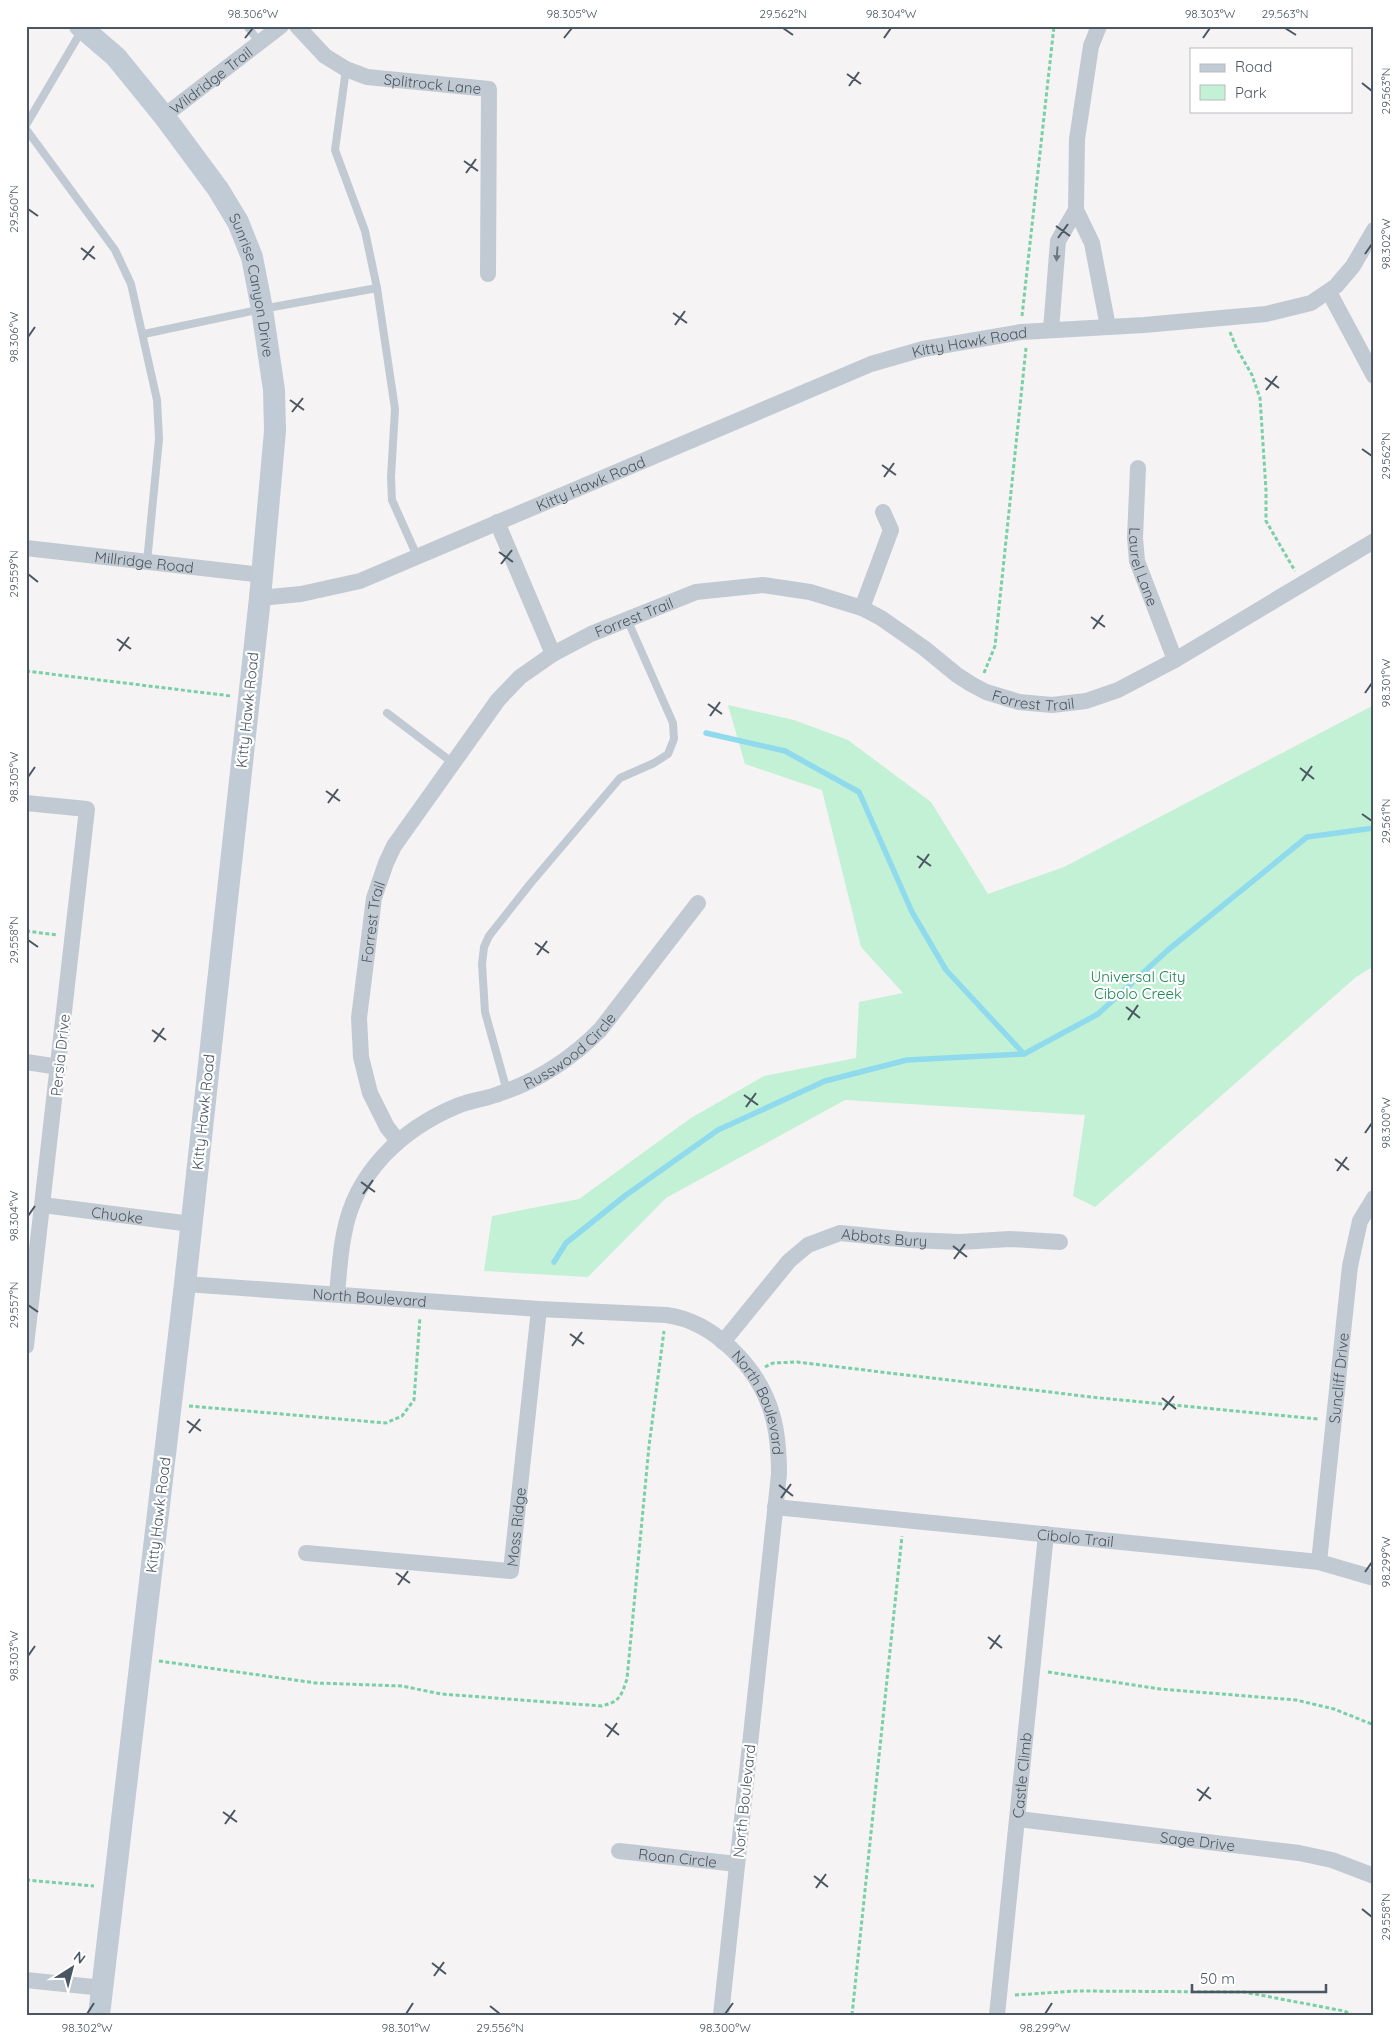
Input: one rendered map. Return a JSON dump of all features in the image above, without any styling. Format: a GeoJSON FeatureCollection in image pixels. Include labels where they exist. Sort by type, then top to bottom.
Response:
{"type":"FeatureCollection","features":[{"type":"Feature","properties":{"kind":"street","name":"Wildridge Trail"},"geometry":{"type":"LineString","coordinates":[[164,116],[281,26]]}},
{"type":"Feature","properties":{"kind":"street","name":"Splitrock Lane"},"geometry":{"type":"LineString","coordinates":[[297,26],[325,56],[346,69],[367,76],[489,89],[488,274]]}},
{"type":"Feature","properties":{"kind":"street"},"geometry":{"type":"LineString","coordinates":[[1099,26],[1091,46],[1077,140],[1076,210],[1092,243],[1108,327]]}},
{"type":"Feature","properties":{"kind":"street","name":"Sunrise Canyon Drive"},"geometry":{"type":"LineString","coordinates":[[81,27],[116,57],[164,116],[218,189],[238,222],[252,257],[274,390],[275,431],[260,598]]}},
{"type":"Feature","properties":{"kind":"street"},"geometry":{"type":"LineString","coordinates":[[1051,330],[1058,241],[1076,210]]}},
{"type":"Feature","properties":{"kind":"street","name":"Kitty Hawk Road"},"geometry":{"type":"LineString","coordinates":[[99,2015],[185,1284],[260,598],[301,594],[360,580],[871,364],[923,350],[1027,332],[1266,314],[1311,303],[1329,292],[1353,266],[1374,230]]}},
{"type":"Feature","properties":{"kind":"street"},"geometry":{"type":"LineString","coordinates":[[1329,292],[1374,376]]}},
{"type":"Feature","properties":{"kind":"street","name":"Laurel Lane"},"geometry":{"type":"LineString","coordinates":[[1138,468],[1137,561],[1175,660]]}},
{"type":"Feature","properties":{"kind":"street"},"geometry":{"type":"LineString","coordinates":[[862,608],[891,530],[883,512]]}},
{"type":"Feature","properties":{"kind":"street"},"geometry":{"type":"LineString","coordinates":[[497,522],[553,654]]}},
{"type":"Feature","properties":{"kind":"street","name":"Forrest Trail"},"geometry":{"type":"LineString","coordinates":[[398,1141],[387,1127],[370,1093],[361,1056],[359,1018],[374,898],[382,871],[394,846],[503,694],[520,677],[553,654],[591,634],[696,592],[763,585],[810,592],[862,608],[881,618],[977,688],[1002,698],[1018,702],[1052,705],[1086,701],[1118,690],[1175,660],[1374,541]]}},
{"type":"Feature","properties":{"kind":"street","name":"Millridge Road"},"geometry":{"type":"LineString","coordinates":[[26,548],[262,575]]}},
{"type":"Feature","properties":{"kind":"street","name":"Persia Drive"},"geometry":{"type":"LineString","coordinates":[[26,803],[87,810],[43,1205],[29,1299],[26,1346]]}},
{"type":"Feature","properties":{"kind":"street","name":"Russwood Circle"},"geometry":{"type":"LineString","coordinates":[[398,1141],[428,1120],[459,1105],[522,1086],[550,1071],[570,1057],[594,1036],[698,903]]}},
{"type":"Feature","properties":{"kind":"street"},"geometry":{"type":"LineString","coordinates":[[26,1062],[59,1067]]}},
{"type":"Feature","properties":{"kind":"street"},"geometry":{"type":"LineString","coordinates":[[337,1294],[344,1234],[353,1202],[370,1172],[398,1141]]}},
{"type":"Feature","properties":{"kind":"street","name":"Suncliff Drive"},"geometry":{"type":"LineString","coordinates":[[1319,1562],[1350,1266],[1360,1221],[1374,1198]]}},
{"type":"Feature","properties":{"kind":"street","name":"Chuoke"},"geometry":{"type":"LineString","coordinates":[[43,1205],[191,1224]]}},
{"type":"Feature","properties":{"kind":"street","name":"Abbots Bury"},"geometry":{"type":"LineString","coordinates":[[723,1342],[789,1261],[808,1245],[840,1233],[910,1240],[960,1242],[1010,1239],[1060,1242]]}},
{"type":"Feature","properties":{"kind":"street","name":"North Boulevard"},"geometry":{"type":"LineString","coordinates":[[185,1284],[681,1317],[710,1332],[723,1342],[740,1358],[751,1373],[759,1384],[772,1412],[779,1443],[779,1474],[721,2015]]}},
{"type":"Feature","properties":{"kind":"street","name":"Moss Ridge"},"geometry":{"type":"LineString","coordinates":[[306,1553],[511,1572],[539,1309]]}},
{"type":"Feature","properties":{"kind":"street","name":"Cibolo Trail"},"geometry":{"type":"LineString","coordinates":[[775,1507],[1319,1562],[1374,1578]]}},
{"type":"Feature","properties":{"kind":"street","name":"Castle Climb"},"geometry":{"type":"LineString","coordinates":[[997,2015],[1046,1534]]}},
{"type":"Feature","properties":{"kind":"street","name":"Sage Drive"},"geometry":{"type":"LineString","coordinates":[[1018,1819],[1299,1852],[1332,1860],[1374,1876]]}},
{"type":"Feature","properties":{"kind":"street","name":"Roan Circle"},"geometry":{"type":"LineString","coordinates":[[619,1850],[737,1864]]}},
{"type":"Feature","properties":{"kind":"street"},"geometry":{"type":"LineString","coordinates":[[26,1980],[103,1988]]}},
{"type":"Feature","properties":{"kind":"lane"},"geometry":{"type":"LineString","coordinates":[[248,26],[260,43]]}},
{"type":"Feature","properties":{"kind":"lane"},"geometry":{"type":"LineString","coordinates":[[81,27],[26,127],[116,250],[131,284],[144,334],[157,400],[158,440],[146,562]]}},
{"type":"Feature","properties":{"kind":"lane"},"geometry":{"type":"LineString","coordinates":[[346,69],[335,150],[365,231],[377,288],[395,410],[391,477],[392,500],[417,556]]}},
{"type":"Feature","properties":{"kind":"lane"},"geometry":{"type":"LineString","coordinates":[[144,334],[262,309],[377,288]]}},
{"type":"Feature","properties":{"kind":"lane"},"geometry":{"type":"LineString","coordinates":[[507,1091],[484,1012],[482,964],[486,942],[530,884],[620,778],[654,764],[668,754],[674,739],[673,723],[627,619]]}},
{"type":"Feature","properties":{"kind":"lane"},"geometry":{"type":"LineString","coordinates":[[387,713],[453,763]]}},
{"type":"Feature","properties":{"kind":"path"},"geometry":{"type":"LineString","coordinates":[[977,688],[990,663],[995,646],[1027,332],[1022,314],[1054,26]]}},
{"type":"Feature","properties":{"kind":"path"},"geometry":{"type":"LineString","coordinates":[[1224,318],[1236,348],[1252,375],[1260,398],[1266,490],[1266,521],[1303,583]]}},
{"type":"Feature","properties":{"kind":"path"},"geometry":{"type":"LineString","coordinates":[[26,671],[249,698]]}},
{"type":"Feature","properties":{"kind":"path"},"geometry":{"type":"LineString","coordinates":[[26,931],[73,937]]}},
{"type":"Feature","properties":{"kind":"path"},"geometry":{"type":"LineString","coordinates":[[171,1405],[386,1422],[402,1416],[414,1400],[421,1300]]}},
{"type":"Feature","properties":{"kind":"path"},"geometry":{"type":"LineString","coordinates":[[141,1658],[316,1683],[402,1686],[440,1694],[601,1706],[614,1704],[622,1695],[626,1679],[649,1446],[666,1315]]}},
{"type":"Feature","properties":{"kind":"path"},"geometry":{"type":"LineString","coordinates":[[751,1373],[773,1363],[797,1362],[1100,1398],[1334,1420]]}},
{"type":"Feature","properties":{"kind":"path"},"geometry":{"type":"LineString","coordinates":[[852,2015],[904,1520]]}},
{"type":"Feature","properties":{"kind":"path"},"geometry":{"type":"LineString","coordinates":[[1032,1670],[1160,1689],[1296,1700],[1334,1709],[1374,1726]]}},
{"type":"Feature","properties":{"kind":"path"},"geometry":{"type":"LineString","coordinates":[[26,1880],[114,1888]]}},
{"type":"Feature","properties":{"kind":"path"},"geometry":{"type":"LineString","coordinates":[[999,1996],[1076,1990],[1244,1992],[1344,2011],[1354,2015]]}},
{"type":"Feature","properties":{"kind":"green space","name":"Universal City Cibolo Creek"},"geometry":{"type":"Polygon","coordinates":[[[728,705],[794,720],[848,740],[931,802],[988,894],[1064,867],[1374,705],[1374,966],[1356,977],[1095,1207],[1073,1196],[1085,1115],[845,1100],[666,1198],[588,1277],[484,1271],[492,1216],[579,1199],[691,1118],[764,1076],[856,1058],[859,1002],[903,993],[861,947],[822,790],[745,764],[728,705]]]}},
{"type":"Feature","properties":{"kind":"waterway"},"geometry":{"type":"LineString","coordinates":[[706,733],[785,751],[859,792],[912,912],[946,970],[1024,1054]]}},
{"type":"Feature","properties":{"kind":"waterway"},"geometry":{"type":"LineString","coordinates":[[554,1262],[566,1243],[626,1195],[718,1130],[825,1081],[907,1060],[1024,1054],[1098,1014],[1168,950],[1307,837],[1374,828]]}}]}
